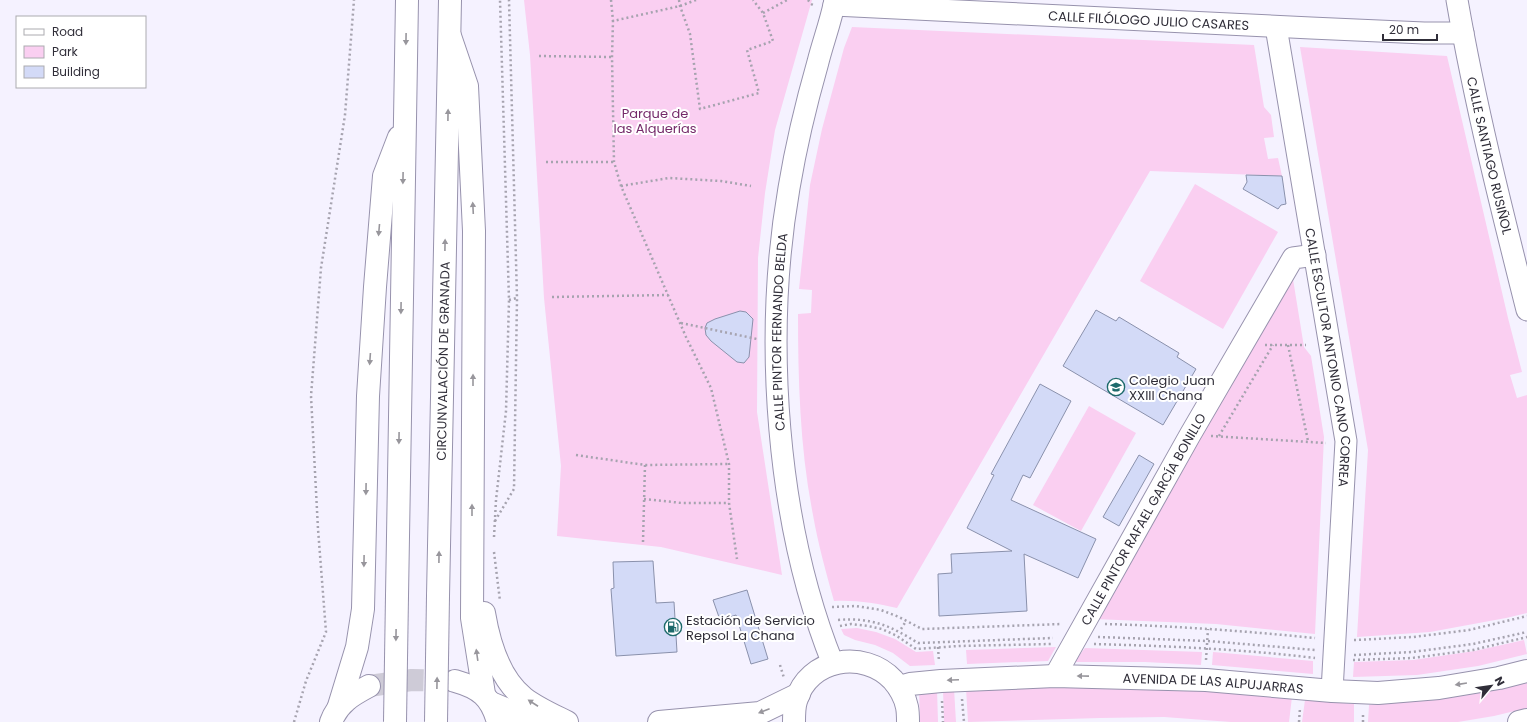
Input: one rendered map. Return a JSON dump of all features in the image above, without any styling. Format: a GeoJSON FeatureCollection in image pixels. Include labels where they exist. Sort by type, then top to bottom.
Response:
{"type":"FeatureCollection","features":[{"type":"Feature","properties":{"kind":"main road"},"geometry":{"type":"LineString","coordinates":[[395,722],[407,0]]}},
{"type":"Feature","properties":{"kind":"main road","name":"CIRCUNVALACIÓN DE GRANADA"},"geometry":{"type":"LineString","coordinates":[[436,722],[450,0]]}},
{"type":"Feature","properties":{"kind":"main road"},"geometry":{"type":"LineString","coordinates":[[450,36],[467,86],[473,200],[483,549],[487,630],[497,660],[509,682],[523,697],[543,710],[567,722]]}},
{"type":"Feature","properties":{"kind":"main road"},"geometry":{"type":"LineString","coordinates":[[335,714],[357,647],[363,609],[368,396],[384,176],[404,125]]}},
{"type":"Feature","properties":{"kind":"main road"},"geometry":{"type":"LineString","coordinates":[[483,549],[472,618],[491,706]]}},
{"type":"Feature","properties":{"kind":"main road"},"geometry":{"type":"LineString","coordinates":[[659,722],[760,713],[792,687],[804,685],[816,673],[833,664],[851,661],[870,664],[886,673],[899,687],[907,706],[908,722]]}},
{"type":"Feature","properties":{"kind":"main road","name":"AVENIDA DE LAS ALPUJARRAS"},"geometry":{"type":"LineString","coordinates":[[899,687],[910,684],[941,681],[1055,676],[1206,680],[1332,691],[1378,692],[1439,688],[1499,678],[1527,671]]}},
{"type":"Feature","properties":{"kind":"main road"},"geometry":{"type":"LineString","coordinates":[[455,681],[470,685],[491,706],[534,722],[540,722]]}},
{"type":"Feature","properties":{"kind":"main road"},"geometry":{"type":"LineString","coordinates":[[335,714],[354,694],[369,686]]}},
{"type":"Feature","properties":{"kind":"main road"},"geometry":{"type":"LineString","coordinates":[[792,687],[796,700],[794,722]]}},
{"type":"Feature","properties":{"kind":"main road"},"geometry":{"type":"LineString","coordinates":[[1519,722],[1527,720]]}},
{"type":"Feature","properties":{"kind":"street","name":"CALLE SANTIAGO RUSIÑOL"},"geometry":{"type":"LineString","coordinates":[[1457,0],[1498,194],[1527,310]]}},
{"type":"Feature","properties":{"kind":"street","name":"CALLE FILÓLOGO JULIO CASARES"},"geometry":{"type":"LineString","coordinates":[[834,3],[1276,27],[1424,33],[1463,33]]}},
{"type":"Feature","properties":{"kind":"street","name":"CALLE PINTOR FERNANDO BELDA"},"geometry":{"type":"LineString","coordinates":[[833,664],[820,631],[807,585],[800,557],[786,478],[778,406],[777,330],[780,262],[788,189],[805,109],[834,3]]}},
{"type":"Feature","properties":{"kind":"street","name":"CALLE ESCULTOR ANTONIO CANO CORREA"},"geometry":{"type":"LineString","coordinates":[[1276,27],[1346,441],[1332,691]]}},
{"type":"Feature","properties":{"kind":"street","name":"CALLE PINTOR RAFAEL GARCÍA BONILLO"},"geometry":{"type":"LineString","coordinates":[[1055,676],[1190,435],[1294,258],[1315,255]]}},
{"type":"Feature","properties":{"kind":"path"},"geometry":{"type":"LineString","coordinates":[[294,722],[306,680],[326,632],[318,530],[311,396],[321,268],[345,115],[354,0]]}},
{"type":"Feature","properties":{"kind":"path"},"geometry":{"type":"LineString","coordinates":[[494,543],[496,500],[506,411],[509,300],[500,0]]}},
{"type":"Feature","properties":{"kind":"path"},"geometry":{"type":"LineString","coordinates":[[495,521],[514,489],[517,298],[509,0]]}},
{"type":"Feature","properties":{"kind":"path"},"geometry":{"type":"LineString","coordinates":[[611,0],[613,21],[612,58],[614,162],[621,186],[680,323],[711,388],[729,464],[729,503],[737,559]]}},
{"type":"Feature","properties":{"kind":"path"},"geometry":{"type":"LineString","coordinates":[[679,0],[690,34],[700,109],[759,93],[748,50],[773,41],[763,12],[752,0]]}},
{"type":"Feature","properties":{"kind":"path"},"geometry":{"type":"LineString","coordinates":[[613,21],[680,6],[696,0]]}},
{"type":"Feature","properties":{"kind":"path"},"geometry":{"type":"LineString","coordinates":[[763,12],[787,0]]}},
{"type":"Feature","properties":{"kind":"path"},"geometry":{"type":"LineString","coordinates":[[539,56],[612,58]]}},
{"type":"Feature","properties":{"kind":"path"},"geometry":{"type":"LineString","coordinates":[[546,162],[614,162]]}},
{"type":"Feature","properties":{"kind":"path"},"geometry":{"type":"LineString","coordinates":[[621,186],[669,178],[721,181],[751,186]]}},
{"type":"Feature","properties":{"kind":"path"},"geometry":{"type":"LineString","coordinates":[[552,297],[668,295]]}},
{"type":"Feature","properties":{"kind":"path"},"geometry":{"type":"LineString","coordinates":[[509,300],[517,298]]}},
{"type":"Feature","properties":{"kind":"path"},"geometry":{"type":"LineString","coordinates":[[680,323],[758,339]]}},
{"type":"Feature","properties":{"kind":"path"},"geometry":{"type":"LineString","coordinates":[[1219,436],[1273,345]]}},
{"type":"Feature","properties":{"kind":"path"},"geometry":{"type":"LineString","coordinates":[[1288,345],[1308,442]]}},
{"type":"Feature","properties":{"kind":"path"},"geometry":{"type":"LineString","coordinates":[[1242,346],[1306,345]]}},
{"type":"Feature","properties":{"kind":"path"},"geometry":{"type":"LineString","coordinates":[[1190,435],[1329,443]]}},
{"type":"Feature","properties":{"kind":"path"},"geometry":{"type":"LineString","coordinates":[[576,455],[645,465],[729,464]]}},
{"type":"Feature","properties":{"kind":"path"},"geometry":{"type":"LineString","coordinates":[[643,542],[645,465]]}},
{"type":"Feature","properties":{"kind":"path"},"geometry":{"type":"LineString","coordinates":[[644,499],[682,503],[729,503]]}},
{"type":"Feature","properties":{"kind":"path"},"geometry":{"type":"LineString","coordinates":[[483,549],[501,605]]}},
{"type":"Feature","properties":{"kind":"path"},"geometry":{"type":"LineString","coordinates":[[830,607],[856,606],[880,610],[906,620],[922,629],[1067,624]]}},
{"type":"Feature","properties":{"kind":"path"},"geometry":{"type":"LineString","coordinates":[[1353,640],[1413,637],[1469,630],[1527,616]]}},
{"type":"Feature","properties":{"kind":"path"},"geometry":{"type":"LineString","coordinates":[[834,621],[852,619],[869,620],[900,631],[918,643],[1060,638]]}},
{"type":"Feature","properties":{"kind":"path"},"geometry":{"type":"LineString","coordinates":[[902,629],[906,620]]}},
{"type":"Feature","properties":{"kind":"path"},"geometry":{"type":"LineString","coordinates":[[835,626],[851,624],[882,629],[897,636],[916,649],[1052,644]]}},
{"type":"Feature","properties":{"kind":"path"},"geometry":{"type":"LineString","coordinates":[[1104,624],[1208,629],[1320,638]]}},
{"type":"Feature","properties":{"kind":"path"},"geometry":{"type":"LineString","coordinates":[[1206,661],[1208,629]]}},
{"type":"Feature","properties":{"kind":"path"},"geometry":{"type":"LineString","coordinates":[[1352,655],[1412,652],[1473,644],[1527,632]]}},
{"type":"Feature","properties":{"kind":"path"},"geometry":{"type":"LineString","coordinates":[[1095,637],[1208,641],[1320,651]]}},
{"type":"Feature","properties":{"kind":"path"},"geometry":{"type":"LineString","coordinates":[[1352,660],[1412,658],[1473,650],[1527,638]]}},
{"type":"Feature","properties":{"kind":"path"},"geometry":{"type":"LineString","coordinates":[[938,642],[940,662]]}},
{"type":"Feature","properties":{"kind":"path"},"geometry":{"type":"LineString","coordinates":[[1088,644],[1207,648],[1263,652],[1319,659]]}},
{"type":"Feature","properties":{"kind":"path"},"geometry":{"type":"LineString","coordinates":[[780,665],[792,687]]}},
{"type":"Feature","properties":{"kind":"path"},"geometry":{"type":"LineString","coordinates":[[962,695],[964,722]]}},
{"type":"Feature","properties":{"kind":"path"},"geometry":{"type":"LineString","coordinates":[[942,696],[943,722]]}},
{"type":"Feature","properties":{"kind":"green space","name":"Parque de las Alquerías"},"geometry":{"type":"Polygon","coordinates":[[[524,0],[812,0],[775,130],[765,193],[758,258],[757,412],[782,575],[661,547],[557,536],[561,466],[544,298],[530,55],[524,0]]]}},
{"type":"Feature","properties":{"kind":"green space"},"geometry":{"type":"Polygon","coordinates":[[[852,27],[1254,45],[1264,107],[1271,115],[1274,137],[1264,138],[1268,159],[1278,158],[1282,176],[1150,171],[897,608],[866,602],[834,601],[822,558],[809,490],[805,465],[799,390],[798,314],[811,313],[812,290],[799,289],[810,185],[822,129],[844,48],[852,27]]]}},
{"type":"Feature","properties":{"kind":"green space"},"geometry":{"type":"Polygon","coordinates":[[[1300,47],[1447,56],[1522,372],[1510,375],[1517,398],[1527,395],[1527,613],[1430,632],[1357,637],[1368,450],[1300,47]]]}},
{"type":"Feature","properties":{"kind":"green space"},"geometry":{"type":"Polygon","coordinates":[[[1195,184],[1278,232],[1223,329],[1140,281],[1195,184]]]}},
{"type":"Feature","properties":{"kind":"green space"},"geometry":{"type":"Polygon","coordinates":[[[1292,273],[1304,347],[1311,356],[1324,437],[1315,634],[1216,624],[1094,619],[1292,273]]]}},
{"type":"Feature","properties":{"kind":"green space"},"geometry":{"type":"Polygon","coordinates":[[[1089,406],[1136,433],[1081,531],[1033,505],[1089,406]]]}},
{"type":"Feature","properties":{"kind":"green space"},"geometry":{"type":"Polygon","coordinates":[[[857,628],[876,632],[895,639],[916,652],[933,651],[935,665],[910,666],[893,653],[875,645],[855,640],[844,635],[841,629],[857,628]]]}},
{"type":"Feature","properties":{"kind":"green space"},"geometry":{"type":"Polygon","coordinates":[[[1524,640],[1527,654],[1478,666],[1417,675],[1353,677],[1354,662],[1413,660],[1475,651],[1524,640]]]}},
{"type":"Feature","properties":{"kind":"green space"},"geometry":{"type":"Polygon","coordinates":[[[1056,647],[1048,661],[967,664],[966,650],[1056,647]]]}},
{"type":"Feature","properties":{"kind":"green space"},"geometry":{"type":"Polygon","coordinates":[[[1085,648],[1202,652],[1201,665],[1145,662],[1074,662],[1085,648]]]}},
{"type":"Feature","properties":{"kind":"green space"},"geometry":{"type":"Polygon","coordinates":[[[1213,652],[1313,661],[1313,674],[1212,665],[1213,652]]]}},
{"type":"Feature","properties":{"kind":"green space"},"geometry":{"type":"Polygon","coordinates":[[[1527,683],[1527,708],[1494,716],[1458,722],[1368,722],[1369,705],[1435,700],[1487,692],[1527,683]]]}},
{"type":"Feature","properties":{"kind":"green space"},"geometry":{"type":"Polygon","coordinates":[[[1058,685],[1148,688],[1292,697],[1289,722],[1231,722],[1164,717],[968,722],[966,688],[1058,685]]]}},
{"type":"Feature","properties":{"kind":"green space"},"geometry":{"type":"Polygon","coordinates":[[[937,689],[938,722],[920,722],[919,690],[937,689]]]}},
{"type":"Feature","properties":{"kind":"green space"},"geometry":{"type":"Polygon","coordinates":[[[954,689],[956,722],[944,722],[943,690],[954,689]]]}},
{"type":"Feature","properties":{"kind":"green space"},"geometry":{"type":"Polygon","coordinates":[[[1305,700],[1354,704],[1354,722],[1302,722],[1305,700]]]}},
{"type":"Feature","properties":{"kind":"building"},"geometry":{"type":"Polygon","coordinates":[[[1246,175],[1282,176],[1286,204],[1281,205],[1278,209],[1243,189],[1247,182],[1246,175]]]}},
{"type":"Feature","properties":{"kind":"building"},"geometry":{"type":"Polygon","coordinates":[[[1096,310],[1116,321],[1119,317],[1179,353],[1177,357],[1196,369],[1163,425],[1063,366],[1096,310]]]}},
{"type":"Feature","properties":{"kind":"building"},"geometry":{"type":"Polygon","coordinates":[[[740,311],[746,312],[753,319],[749,357],[744,363],[737,362],[711,341],[706,335],[705,328],[707,323],[715,319],[740,311]]]}},
{"type":"Feature","properties":{"kind":"building"},"geometry":{"type":"Polygon","coordinates":[[[1040,384],[1071,401],[1030,478],[1023,475],[1011,500],[1096,539],[1078,578],[1024,554],[1027,611],[939,616],[938,574],[952,573],[951,554],[1012,551],[967,528],[994,475],[991,474],[1040,384]]]}},
{"type":"Feature","properties":{"kind":"building"},"geometry":{"type":"Polygon","coordinates":[[[1139,455],[1154,464],[1119,526],[1103,517],[1139,455]]]}},
{"type":"Feature","properties":{"kind":"building"},"geometry":{"type":"Polygon","coordinates":[[[653,561],[656,603],[674,602],[677,652],[616,656],[611,589],[614,588],[613,562],[653,561]]]}},
{"type":"Feature","properties":{"kind":"building"},"geometry":{"type":"Polygon","coordinates":[[[747,590],[768,659],[751,664],[736,615],[720,620],[713,600],[747,590]]]}},
{"type":"Feature","properties":{"kind":"tunnel"},"geometry":{"type":"LineString","coordinates":[[369,686],[412,680],[455,681]]}},
{"type":"Feature","properties":{"kind":"place","name":"Colegio Juan XXIII Chana"},"geometry":{"type":"Point","coordinates":[1116,387]}},
{"type":"Feature","properties":{"kind":"place","name":"Estación de Servicio Repsol La Chana"},"geometry":{"type":"Point","coordinates":[673,627]}}]}
